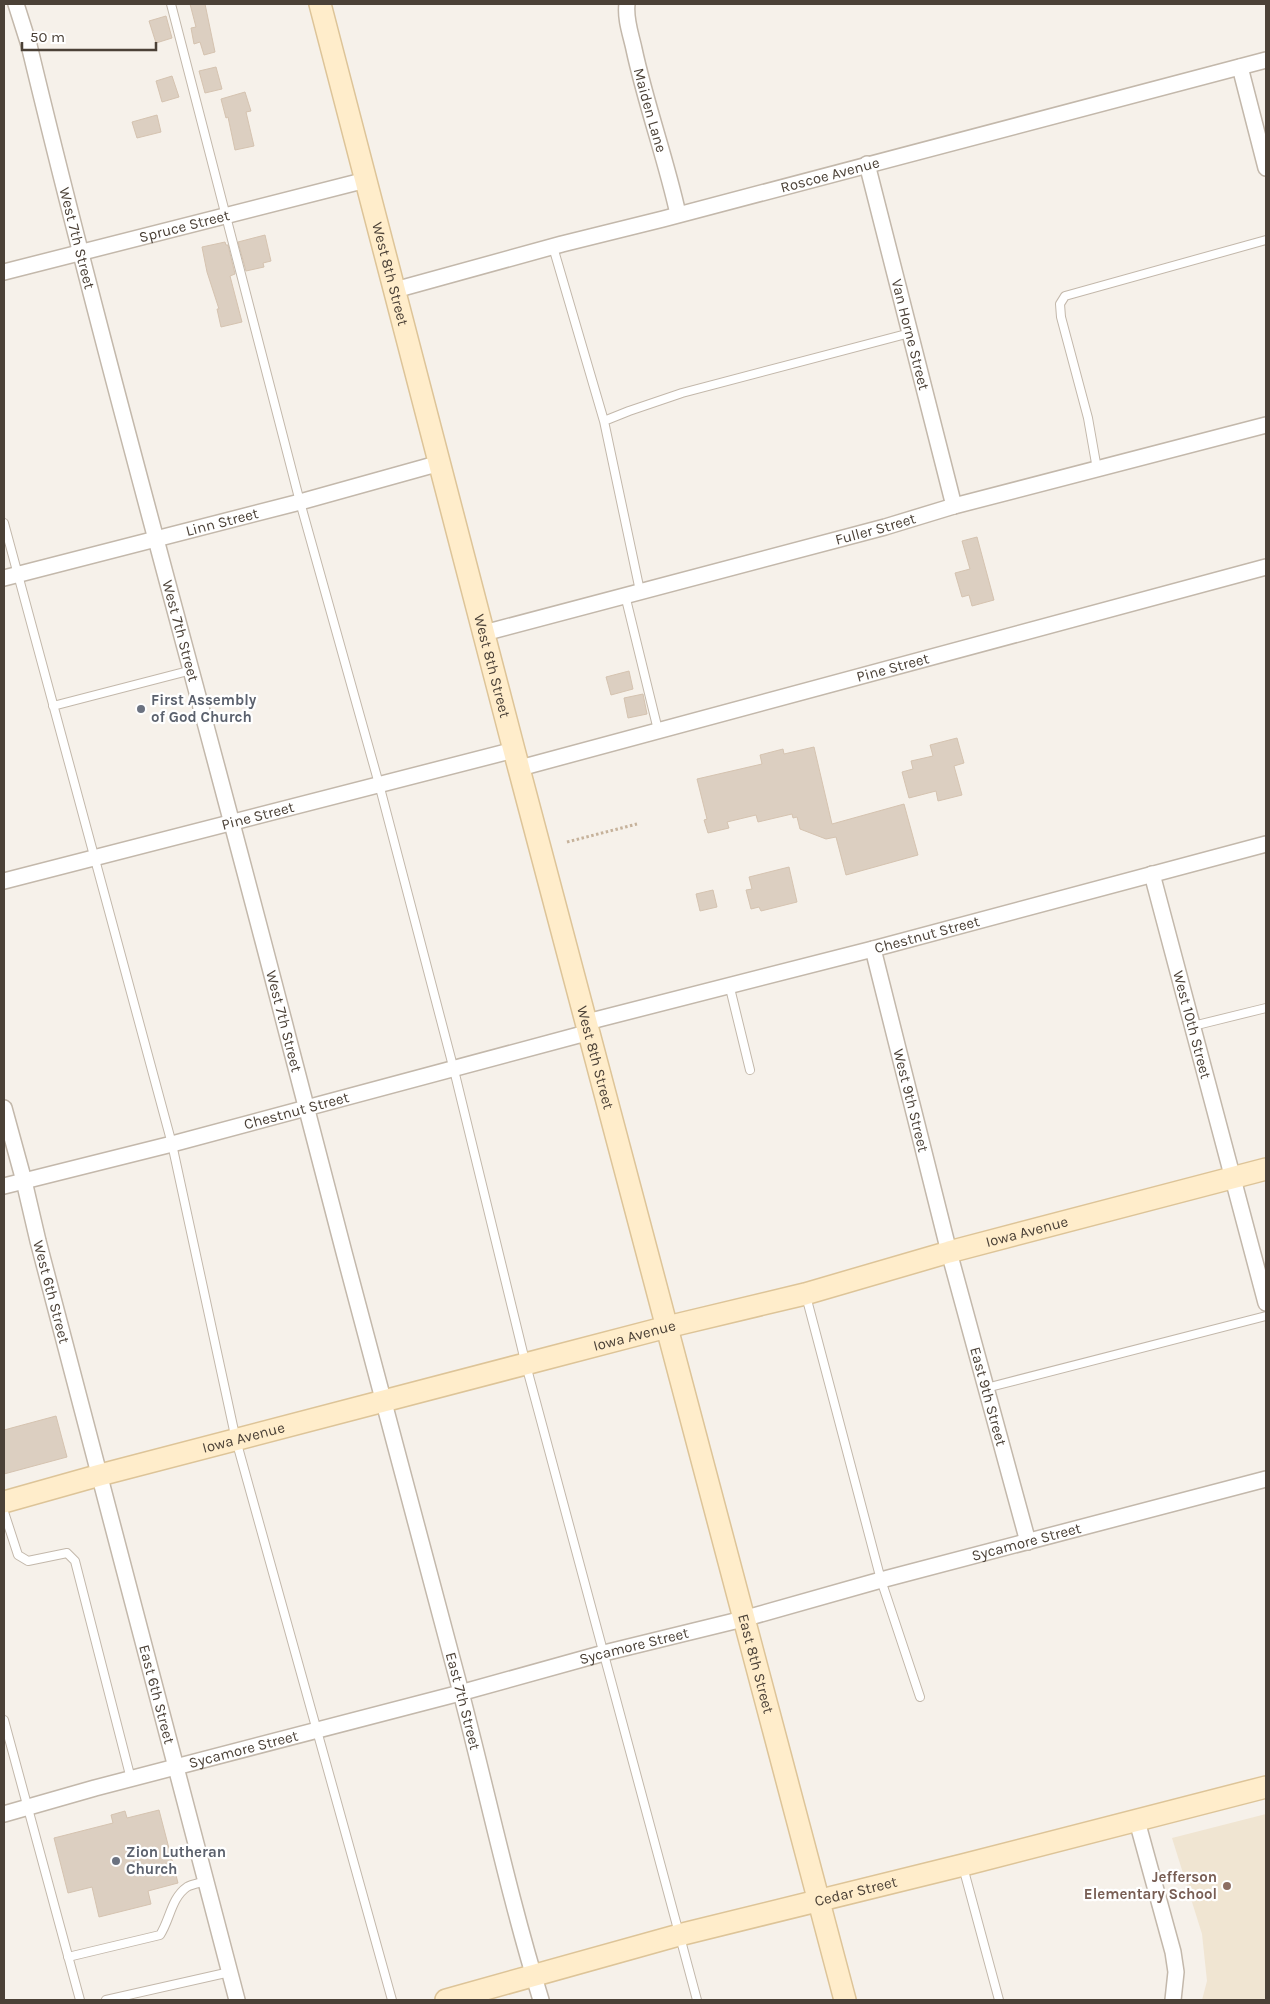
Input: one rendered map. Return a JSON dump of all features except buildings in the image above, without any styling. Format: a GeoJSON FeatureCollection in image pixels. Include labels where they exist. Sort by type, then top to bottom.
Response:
{"type":"FeatureCollection","features":[{"type":"Feature","properties":{"kind":"main road","name":"West 8th Street"},"geometry":{"type":"LineString","coordinates":[[320,4],[667,1327]]}},
{"type":"Feature","properties":{"kind":"main road","name":"Iowa Avenue"},"geometry":{"type":"LineString","coordinates":[[4,1502],[100,1475],[667,1327],[805,1294],[949,1252],[1266,1169]]}},
{"type":"Feature","properties":{"kind":"main road","name":"East 8th Street"},"geometry":{"type":"LineString","coordinates":[[667,1327],[845,2000]]}},
{"type":"Feature","properties":{"kind":"main road","name":"Cedar Street"},"geometry":{"type":"LineString","coordinates":[[446,2000],[496,1990],[533,1976],[679,1935],[1266,1788]]}},
{"type":"Feature","properties":{"kind":"street","name":"West 7th Street"},"geometry":{"type":"LineString","coordinates":[[16,4],[29,45],[305,1108],[384,1401]]}},
{"type":"Feature","properties":{"kind":"street","name":"Maiden Lane"},"geometry":{"type":"LineString","coordinates":[[627,4],[627,17],[641,80],[678,214]]}},
{"type":"Feature","properties":{"kind":"street","name":"Roscoe Avenue"},"geometry":{"type":"LineString","coordinates":[[395,290],[1266,60]]}},
{"type":"Feature","properties":{"kind":"street"},"geometry":{"type":"LineString","coordinates":[[1240,67],[1266,168]]}},
{"type":"Feature","properties":{"kind":"street","name":"Van Horne Street"},"geometry":{"type":"LineString","coordinates":[[867,164],[954,506]]}},
{"type":"Feature","properties":{"kind":"street","name":"Spruce Street"},"geometry":{"type":"LineString","coordinates":[[4,272],[366,180]]}},
{"type":"Feature","properties":{"kind":"street","name":"Fuller Street"},"geometry":{"type":"LineString","coordinates":[[484,633],[838,540],[954,506],[1266,425]]}},
{"type":"Feature","properties":{"kind":"street","name":"Linn Street"},"geometry":{"type":"LineString","coordinates":[[11,576],[157,540],[440,463]]}},
{"type":"Feature","properties":{"kind":"street","name":"Pine Street"},"geometry":{"type":"LineString","coordinates":[[4,882],[379,784],[517,759],[658,730],[1266,567]]}},
{"type":"Feature","properties":{"kind":"street","name":"Chestnut Street"},"geometry":{"type":"LineString","coordinates":[[4,1186],[454,1070],[729,984],[873,949],[1266,844]]}},
{"type":"Feature","properties":{"kind":"street","name":"West 10th Street"},"geometry":{"type":"LineString","coordinates":[[1152,874],[1266,1303]]}},
{"type":"Feature","properties":{"kind":"street","name":"West 9th Street"},"geometry":{"type":"LineString","coordinates":[[873,949],[949,1252]]}},
{"type":"Feature","properties":{"kind":"street","name":"West 6th Street"},"geometry":{"type":"LineString","coordinates":[[4,1108],[100,1475]]}},
{"type":"Feature","properties":{"kind":"street","name":"East 9th Street"},"geometry":{"type":"LineString","coordinates":[[949,1252],[1028,1542]]}},
{"type":"Feature","properties":{"kind":"street","name":"East 7th Street"},"geometry":{"type":"LineString","coordinates":[[384,1401],[540,2000]]}},
{"type":"Feature","properties":{"kind":"street","name":"East 6th Street"},"geometry":{"type":"LineString","coordinates":[[100,1475],[238,2000]]}},
{"type":"Feature","properties":{"kind":"street","name":"Sycamore Street"},"geometry":{"type":"LineString","coordinates":[[4,1814],[176,1766],[460,1693],[604,1652],[743,1619],[881,1580],[1266,1479]]}},
{"type":"Feature","properties":{"kind":"street"},"geometry":{"type":"LineString","coordinates":[[1137,1821],[1173,1952],[1176,1972],[1173,2000]]}},
{"type":"Feature","properties":{"kind":"lane"},"geometry":{"type":"LineString","coordinates":[[171,4],[300,502],[379,784],[454,1070],[526,1365],[697,2000]]}},
{"type":"Feature","properties":{"kind":"lane"},"geometry":{"type":"LineString","coordinates":[[1097,469],[1088,418],[1061,316],[1060,304],[1064,296],[1266,240]]}},
{"type":"Feature","properties":{"kind":"lane"},"geometry":{"type":"LineString","coordinates":[[553,247],[604,421],[640,591]]}},
{"type":"Feature","properties":{"kind":"lane"},"geometry":{"type":"LineString","coordinates":[[604,421],[682,394],[910,333]]}},
{"type":"Feature","properties":{"kind":"lane"},"geometry":{"type":"LineString","coordinates":[[4,523],[11,576],[53,706],[172,1144],[236,1440],[392,2000]]}},
{"type":"Feature","properties":{"kind":"lane"},"geometry":{"type":"LineString","coordinates":[[625,595],[658,730]]}},
{"type":"Feature","properties":{"kind":"lane"},"geometry":{"type":"LineString","coordinates":[[53,706],[192,670]]}},
{"type":"Feature","properties":{"kind":"lane"},"geometry":{"type":"LineString","coordinates":[[729,984],[750,1070]]}},
{"type":"Feature","properties":{"kind":"lane"},"geometry":{"type":"LineString","coordinates":[[1193,1026],[1266,1008]]}},
{"type":"Feature","properties":{"kind":"lane"},"geometry":{"type":"LineString","coordinates":[[805,1294],[881,1580],[920,1698]]}},
{"type":"Feature","properties":{"kind":"lane"},"geometry":{"type":"LineString","coordinates":[[986,1388],[1266,1316]]}},
{"type":"Feature","properties":{"kind":"lane"},"geometry":{"type":"LineString","coordinates":[[4,1512],[18,1555],[28,1561],[67,1554],[75,1561],[131,1779]]}},
{"type":"Feature","properties":{"kind":"lane"},"geometry":{"type":"LineString","coordinates":[[4,1720],[80,2000]]}},
{"type":"Feature","properties":{"kind":"lane"},"geometry":{"type":"LineString","coordinates":[[963,1865],[1000,2000]]}},
{"type":"Feature","properties":{"kind":"lane"},"geometry":{"type":"LineString","coordinates":[[68,1957],[160,1935],[166,1926],[171,1909],[180,1894],[188,1886],[206,1881]]}},
{"type":"Feature","properties":{"kind":"lane"},"geometry":{"type":"LineString","coordinates":[[106,2000],[230,1972]]}},
{"type":"Feature","properties":{"kind":"path"},"geometry":{"type":"LineString","coordinates":[[567,842],[637,824]]}},
{"type":"Feature","properties":{"kind":"shaded area","name":"Jefferson Elementary School"},"geometry":{"type":"Polygon","coordinates":[[[1266,1814],[1266,2000],[1202,2000],[1207,1981],[1202,1934],[1172,1838],[1266,1814]]]}},
{"type":"Feature","properties":{"kind":"place","name":"First Assembly of God Church"},"geometry":{"type":"Point","coordinates":[141,709]}},
{"type":"Feature","properties":{"kind":"place","name":"Zion Lutheran Church"},"geometry":{"type":"Point","coordinates":[116,1861]}},
{"type":"Feature","properties":{"kind":"place","name":"Jefferson Elementary School"},"geometry":{"type":"Point","coordinates":[1227,1886]}}]}
